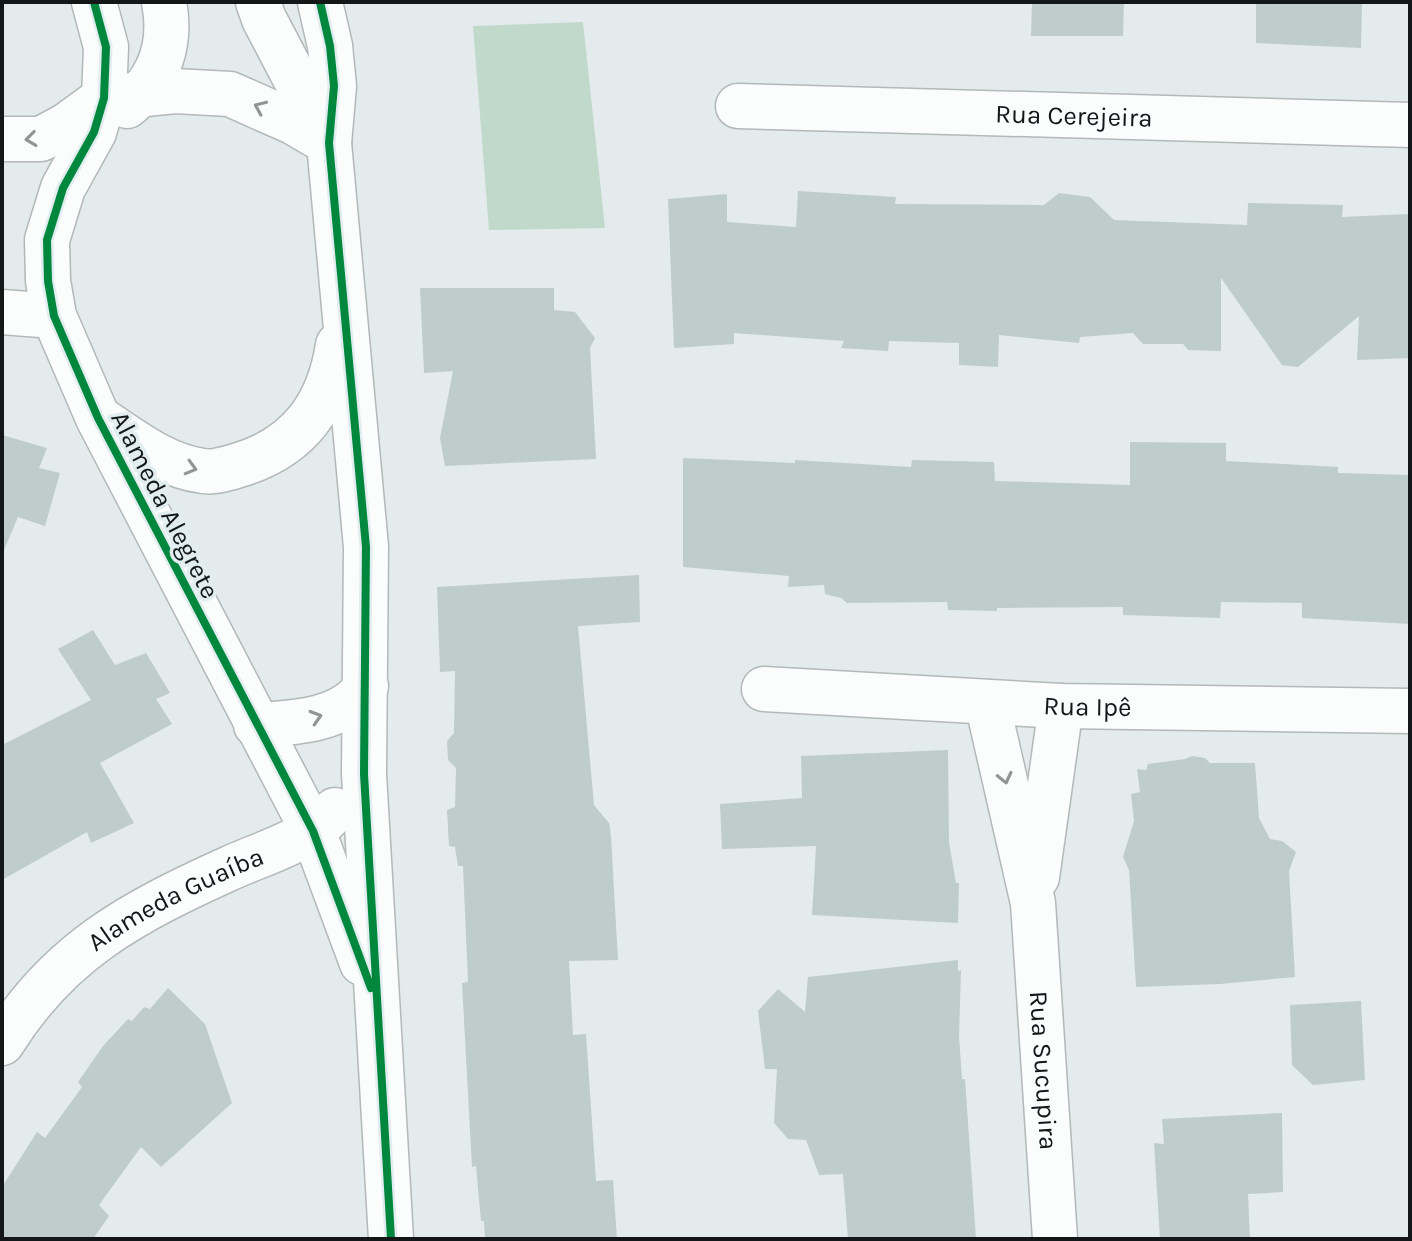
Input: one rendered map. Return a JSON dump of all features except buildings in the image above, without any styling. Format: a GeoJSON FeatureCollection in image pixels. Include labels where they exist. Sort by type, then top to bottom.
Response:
{"type":"FeatureCollection","features":[{"type":"Feature","properties":{"kind":"street","name":"Alameda Alegrete"},"geometry":{"type":"LineString","coordinates":[[94,2],[106,47],[113,108],[63,188],[47,240],[48,281],[54,316],[98,418],[313,831],[378,1008]]}},
{"type":"Feature","properties":{"kind":"street"},"geometry":{"type":"LineString","coordinates":[[113,108],[162,62],[167,39],[164,2]]}},
{"type":"Feature","properties":{"kind":"street"},"geometry":{"type":"LineString","coordinates":[[258,2],[329,143]]}},
{"type":"Feature","properties":{"kind":"street","name":"Alameda Alegrete"},"geometry":{"type":"LineString","coordinates":[[320,2],[330,46],[334,86],[329,143],[366,547],[364,774],[391,1239]]}},
{"type":"Feature","properties":{"kind":"street"},"geometry":{"type":"LineString","coordinates":[[2,139],[41,139],[67,125],[113,108],[175,91],[230,94],[293,122],[329,143]]}},
{"type":"Feature","properties":{"kind":"street","name":"Rua Cerejeira"},"geometry":{"type":"LineString","coordinates":[[738,106],[1410,125]]}},
{"type":"Feature","properties":{"kind":"street"},"geometry":{"type":"LineString","coordinates":[[2,312],[54,316]]}},
{"type":"Feature","properties":{"kind":"street","name":"Alameda Alegrete"},"geometry":{"type":"LineString","coordinates":[[98,418],[165,460],[205,472],[255,461],[296,434],[317,410],[328,388],[336,360],[343,312]]}},
{"type":"Feature","properties":{"kind":"street"},"geometry":{"type":"LineString","coordinates":[[256,725],[306,720],[331,712],[360,696],[366,686]]}},
{"type":"Feature","properties":{"kind":"street","name":"Rua Ipê"},"geometry":{"type":"LineString","coordinates":[[764,689],[1061,706],[1410,711]]}},
{"type":"Feature","properties":{"kind":"street","name":"Rua Sucupira"},"geometry":{"type":"LineString","coordinates":[[987,702],[1033,903],[1055,1239]]}},
{"type":"Feature","properties":{"kind":"street","name":"Rua Sucupira"},"geometry":{"type":"LineString","coordinates":[[1033,903],[1061,706]]}},
{"type":"Feature","properties":{"kind":"street","name":"Alameda Guaíba"},"geometry":{"type":"LineString","coordinates":[[2,1043],[53,975],[82,950],[114,928],[200,882],[313,831],[364,774]]}},
{"type":"Feature","properties":{"kind":"green space"},"geometry":{"type":"Polygon","coordinates":[[[583,22],[605,228],[489,230],[473,26],[583,22]]]}},
{"type":"Feature","properties":{"kind":"cycle path"},"geometry":{"type":"LineString","coordinates":[[94,2],[106,47],[104,98],[94,132],[63,188],[47,240],[48,281],[54,316],[98,418],[313,831],[371,988]]}},
{"type":"Feature","properties":{"kind":"cycle path"},"geometry":{"type":"LineString","coordinates":[[320,2],[330,46],[334,86],[329,143],[366,547],[364,774],[391,1239]]}}]}
